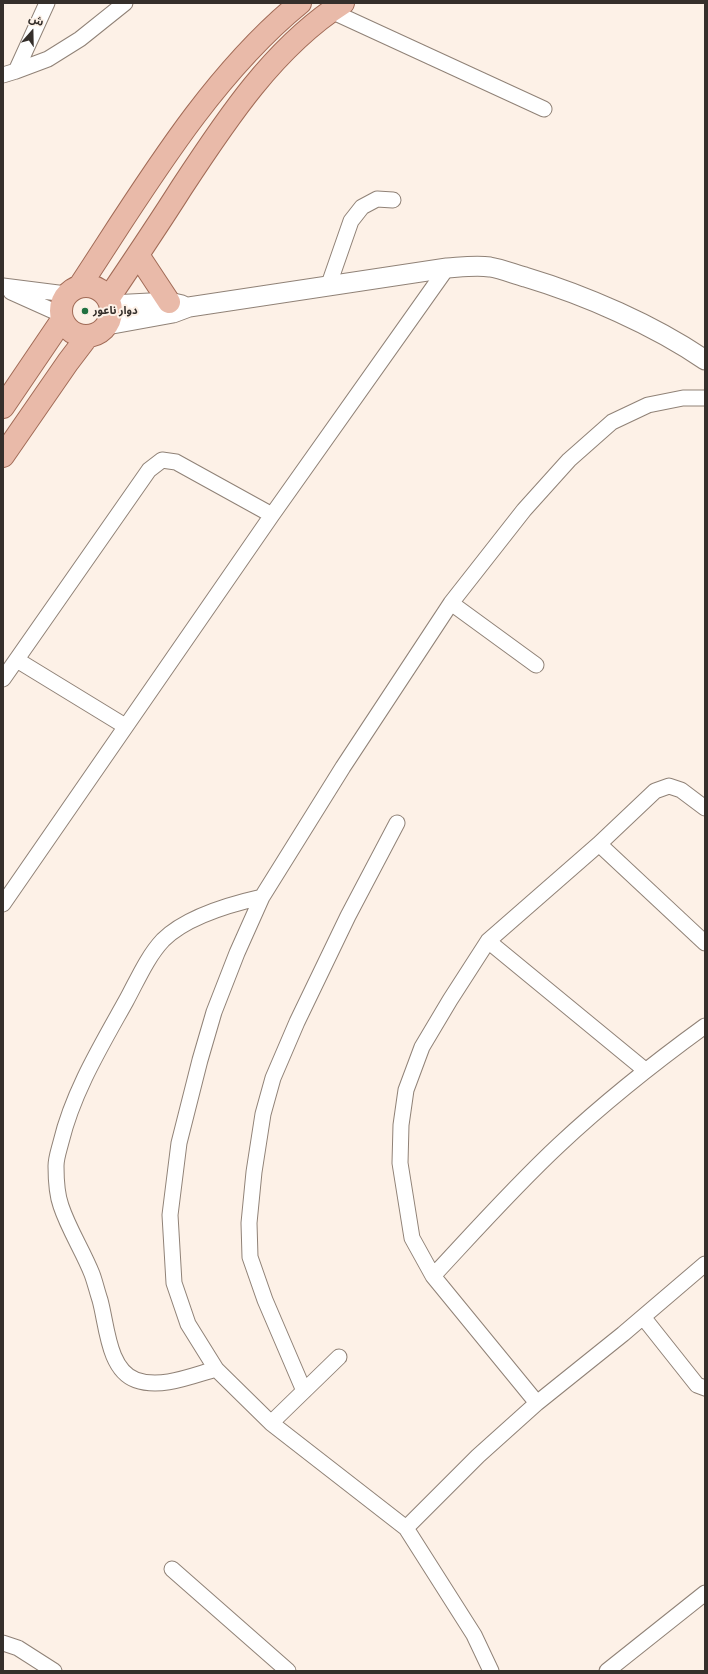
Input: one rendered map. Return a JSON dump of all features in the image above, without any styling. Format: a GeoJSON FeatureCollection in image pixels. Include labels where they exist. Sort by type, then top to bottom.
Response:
{"type":"FeatureCollection","features":[{"type":"Feature","properties":{"kind":"main road"},"geometry":{"type":"LineString","coordinates":[[3,407],[67,304],[182,133],[223,80],[275,24],[300,3]]}},
{"type":"Feature","properties":{"kind":"main road"},"geometry":{"type":"LineString","coordinates":[[3,456],[87,337],[99,333],[109,310],[138,255],[212,141],[255,85],[295,42],[337,7]]}},
{"type":"Feature","properties":{"kind":"main road"},"geometry":{"type":"LineString","coordinates":[[138,255],[179,304]]}},
{"type":"Feature","properties":{"kind":"main road"},"geometry":{"type":"LineString","coordinates":[[67,304],[90,286],[101,290],[109,310]]}},
{"type":"Feature","properties":{"kind":"main road"},"geometry":{"type":"LineString","coordinates":[[67,304],[72,332],[87,337]]}},
{"type":"Feature","properties":{"kind":"street"},"geometry":{"type":"LineString","coordinates":[[10,73],[47,3]]}},
{"type":"Feature","properties":{"kind":"street"},"geometry":{"type":"LineString","coordinates":[[10,73],[48,58],[80,39],[125,3]]}},
{"type":"Feature","properties":{"kind":"street"},"geometry":{"type":"LineString","coordinates":[[337,7],[544,109]]}},
{"type":"Feature","properties":{"kind":"street"},"geometry":{"type":"LineString","coordinates":[[328,287],[351,221],[362,207],[377,199],[393,200]]}},
{"type":"Feature","properties":{"kind":"street"},"geometry":{"type":"LineString","coordinates":[[109,310],[179,304],[328,287],[447,268],[475,266],[492,267],[548,284],[626,316],[705,360]]}},
{"type":"Feature","properties":{"kind":"street"},"geometry":{"type":"LineString","coordinates":[[3,904],[272,515],[447,268]]}},
{"type":"Feature","properties":{"kind":"street"},"geometry":{"type":"LineString","coordinates":[[3,287],[67,304]]}},
{"type":"Feature","properties":{"kind":"street"},"geometry":{"type":"LineString","coordinates":[[3,287],[67,304]]}},
{"type":"Feature","properties":{"kind":"street"},"geometry":{"type":"LineString","coordinates":[[491,1671],[474,1635],[406,1528],[271,1423],[216,1369],[188,1324],[174,1283],[170,1215],[179,1143],[202,1053],[217,1004],[237,953],[262,897],[343,767],[451,603],[524,510],[564,466],[612,422],[648,405],[683,398],[705,398]]}},
{"type":"Feature","properties":{"kind":"street"},"geometry":{"type":"LineString","coordinates":[[3,679],[149,470],[162,460],[176,462],[272,515]]}},
{"type":"Feature","properties":{"kind":"street"},"geometry":{"type":"LineString","coordinates":[[451,603],[536,665]]}},
{"type":"Feature","properties":{"kind":"street"},"geometry":{"type":"LineString","coordinates":[[17,660],[125,726]]}},
{"type":"Feature","properties":{"kind":"street"},"geometry":{"type":"LineString","coordinates":[[536,1402],[433,1276],[412,1238],[400,1163],[400,1125],[406,1090],[422,1047],[488,941],[599,844],[655,791],[669,786],[681,790],[705,808]]}},
{"type":"Feature","properties":{"kind":"street"},"geometry":{"type":"LineString","coordinates":[[304,1391],[265,1300],[250,1257],[249,1223],[254,1172],[263,1114],[273,1078],[296,1022],[348,916],[397,823]]}},
{"type":"Feature","properties":{"kind":"street"},"geometry":{"type":"LineString","coordinates":[[599,844],[705,943]]}},
{"type":"Feature","properties":{"kind":"street"},"geometry":{"type":"LineString","coordinates":[[216,1369],[175,1381],[152,1383],[136,1380],[125,1373],[117,1364],[111,1348],[106,1322],[92,1273],[70,1231],[60,1204],[56,1164],[65,1125],[78,1090],[146,965],[163,940],[182,926],[201,917],[235,903],[262,897]]}},
{"type":"Feature","properties":{"kind":"street"},"geometry":{"type":"LineString","coordinates":[[488,941],[645,1070]]}},
{"type":"Feature","properties":{"kind":"street"},"geometry":{"type":"LineString","coordinates":[[433,1276],[531,1172],[565,1139],[645,1070],[705,1026]]}},
{"type":"Feature","properties":{"kind":"street"},"geometry":{"type":"LineString","coordinates":[[406,1528],[478,1456],[536,1402],[644,1317],[705,1264]]}},
{"type":"Feature","properties":{"kind":"street"},"geometry":{"type":"LineString","coordinates":[[644,1317],[697,1385],[705,1388]]}},
{"type":"Feature","properties":{"kind":"street"},"geometry":{"type":"LineString","coordinates":[[271,1423],[338,1357]]}},
{"type":"Feature","properties":{"kind":"street"},"geometry":{"type":"LineString","coordinates":[[172,1569],[288,1671]]}},
{"type":"Feature","properties":{"kind":"street"},"geometry":{"type":"LineString","coordinates":[[607,1671],[705,1593]]}},
{"type":"Feature","properties":{"kind":"street"},"geometry":{"type":"LineString","coordinates":[[3,1643],[18,1648],[54,1671]]}},
{"type":"Feature","properties":{"kind":"place","name":"دوار ناعور"},"geometry":{"type":"Point","coordinates":[85,311]}}]}
